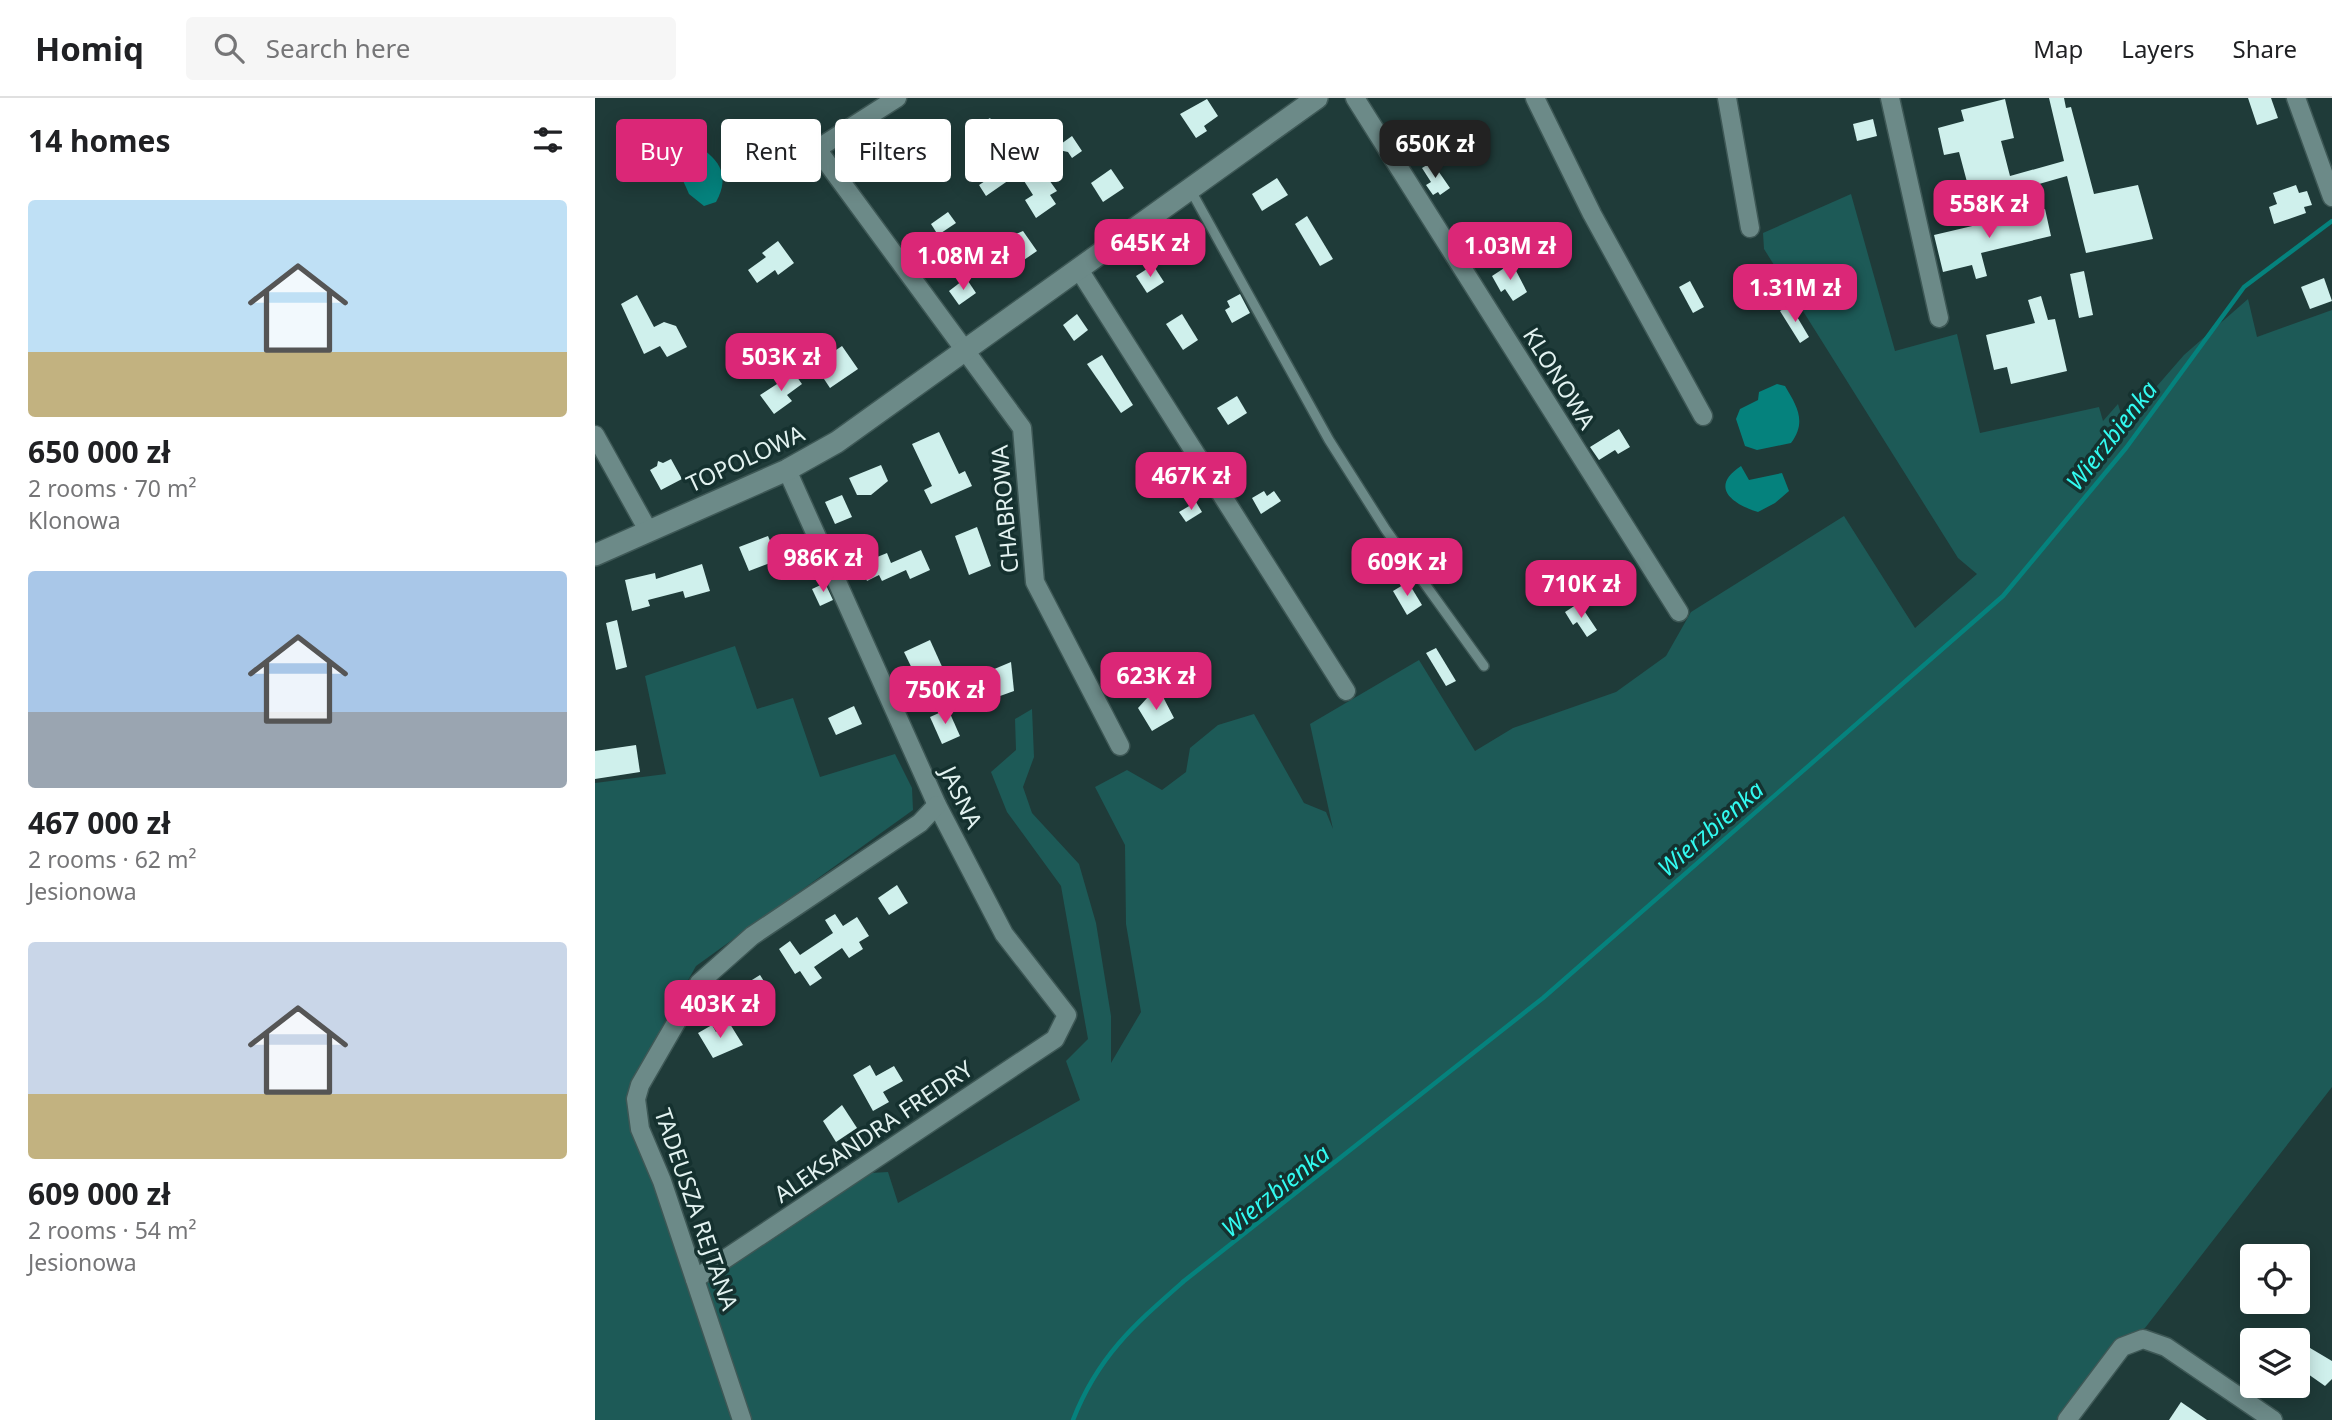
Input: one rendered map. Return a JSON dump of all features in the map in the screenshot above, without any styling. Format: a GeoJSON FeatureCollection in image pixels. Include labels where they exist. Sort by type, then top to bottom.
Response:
{"type":"FeatureCollection","features":[{"type":"Feature","properties":{"kind":"street","name":"CHABROWA"},"geometry":{"type":"LineString","coordinates":[[897,98],[817,149],[887,248],[966,349],[1022,428],[1035,582],[1120,746]]}},
{"type":"Feature","properties":{"kind":"street","name":"TOPOLOWA"},"geometry":{"type":"LineString","coordinates":[[595,555],[787,471],[837,442],[1317,98]]}},
{"type":"Feature","properties":{"kind":"street","name":"KLONOWA"},"geometry":{"type":"LineString","coordinates":[[1355,98],[1679,612]]}},
{"type":"Feature","properties":{"kind":"street"},"geometry":{"type":"LineString","coordinates":[[1535,98],[1592,214],[1703,416]]}},
{"type":"Feature","properties":{"kind":"street"},"geometry":{"type":"LineString","coordinates":[[1727,98],[1750,228]]}},
{"type":"Feature","properties":{"kind":"street"},"geometry":{"type":"LineString","coordinates":[[1890,98],[1939,318]]}},
{"type":"Feature","properties":{"kind":"street"},"geometry":{"type":"LineString","coordinates":[[2296,98],[2332,197]]}},
{"type":"Feature","properties":{"kind":"street"},"geometry":{"type":"LineString","coordinates":[[1078,268],[1346,691]]}},
{"type":"Feature","properties":{"kind":"street"},"geometry":{"type":"LineString","coordinates":[[595,435],[649,531]]}},
{"type":"Feature","properties":{"kind":"street","name":"JASNA"},"geometry":{"type":"LineString","coordinates":[[787,471],[937,806],[1004,934],[1067,1015]]}},
{"type":"Feature","properties":{"kind":"street","name":"TADEUSZA REJTANA"},"geometry":{"type":"LineString","coordinates":[[743,1420],[662,1181],[640,1129],[636,1099],[640,1085],[699,983],[752,936],[920,823],[937,806]]}},
{"type":"Feature","properties":{"kind":"street","name":"ALEKSANDRA FREDRY"},"geometry":{"type":"LineString","coordinates":[[695,1279],[1055,1039],[1067,1015]]}},
{"type":"Feature","properties":{"kind":"street"},"geometry":{"type":"LineString","coordinates":[[2067,1420],[2122,1348],[2133,1341],[2154,1341],[2273,1420]]}},
{"type":"Feature","properties":{"kind":"lane"},"geometry":{"type":"LineString","coordinates":[[1190,189],[1329,440],[1386,530],[1484,666]]}},
{"type":"Feature","properties":{"kind":"shaded area"},"geometry":{"type":"Polygon","coordinates":[[[707,153],[721,172],[721,192],[716,202],[704,206],[689,194],[684,182],[707,182],[707,153]]]}},
{"type":"Feature","properties":{"kind":"shaded area"},"geometry":{"type":"Polygon","coordinates":[[[1851,194],[1895,351],[1957,334],[1980,433],[2099,407],[2103,421],[2118,404],[2124,424],[2184,355],[2248,299],[2257,337],[2332,310],[2332,1087],[2145,1328],[2127,1337],[2060,1420],[595,1420],[595,783],[666,774],[645,676],[735,646],[757,709],[793,698],[820,777],[895,754],[912,788],[913,810],[696,966],[629,1086],[628,1114],[658,1182],[690,1275],[853,1174],[888,1172],[898,1203],[1080,1100],[1066,1061],[1088,1039],[1061,886],[1007,812],[991,772],[1016,750],[1015,719],[1032,709],[1034,757],[1023,787],[1032,813],[1079,864],[1096,923],[1111,1016],[1111,1063],[1141,1012],[1126,924],[1125,845],[1095,787],[1127,770],[1162,790],[1186,772],[1190,748],[1218,725],[1254,714],[1304,803],[1326,812],[1333,829],[1310,724],[1419,660],[1475,751],[1513,728],[1616,692],[1666,656],[1691,612],[1844,516],[1915,628],[1977,574],[1958,558],[1764,249],[1763,233],[1851,194]]]}},
{"type":"Feature","properties":{"kind":"shaded area"},"geometry":{"type":"Polygon","coordinates":[[[1777,384],[1785,386],[1799,414],[1796,435],[1791,443],[1757,450],[1745,446],[1736,419],[1740,409],[1758,400],[1759,392],[1777,384]]]}},
{"type":"Feature","properties":{"kind":"shaded area"},"geometry":{"type":"Polygon","coordinates":[[[1741,466],[1749,480],[1782,473],[1789,491],[1758,512],[1748,509],[1733,499],[1725,488],[1731,474],[1741,466]]]}},
{"type":"Feature","properties":{"kind":"building"},"geometry":{"type":"Polygon","coordinates":[[[2049,98],[2064,98],[2066,108],[2071,107],[2094,194],[2138,185],[2153,239],[2086,253],[2067,176],[2004,194],[2002,188],[1971,197],[1959,152],[1944,155],[1938,128],[1964,121],[1961,110],[2005,99],[2014,138],[2001,141],[2010,176],[2064,161],[2049,98]]]}},
{"type":"Feature","properties":{"kind":"building"},"geometry":{"type":"Polygon","coordinates":[[[2248,98],[2271,98],[2278,118],[2257,125],[2248,98]]]}},
{"type":"Feature","properties":{"kind":"building"},"geometry":{"type":"Polygon","coordinates":[[[1207,99],[1218,116],[1204,126],[1207,131],[1196,138],[1180,114],[1207,99]]]}},
{"type":"Feature","properties":{"kind":"building"},"geometry":{"type":"Polygon","coordinates":[[[1873,119],[1877,136],[1857,141],[1853,124],[1873,119]]]}},
{"type":"Feature","properties":{"kind":"building"},"geometry":{"type":"Polygon","coordinates":[[[1072,136],[1082,151],[1072,158],[1068,152],[1063,151],[1063,142],[1072,136]]]}},
{"type":"Feature","properties":{"kind":"building"},"geometry":{"type":"Polygon","coordinates":[[[1432,162],[1450,188],[1440,195],[1438,192],[1433,195],[1426,185],[1431,182],[1422,168],[1432,162]]]}},
{"type":"Feature","properties":{"kind":"building"},"geometry":{"type":"Polygon","coordinates":[[[1111,169],[1124,188],[1103,202],[1091,183],[1111,169]]]}},
{"type":"Feature","properties":{"kind":"building"},"geometry":{"type":"Polygon","coordinates":[[[1277,178],[1288,195],[1262,211],[1252,194],[1277,178]]]}},
{"type":"Feature","properties":{"kind":"building"},"geometry":{"type":"Polygon","coordinates":[[[984,182],[1006,182],[986,196],[979,185],[984,182]]]}},
{"type":"Feature","properties":{"kind":"building"},"geometry":{"type":"Polygon","coordinates":[[[1025,182],[1050,182],[1057,191],[1050,195],[1056,204],[1036,218],[1025,200],[1033,195],[1025,182]]]}},
{"type":"Feature","properties":{"kind":"building"},"geometry":{"type":"Polygon","coordinates":[[[2296,185],[2299,193],[2307,191],[2312,205],[2304,207],[2306,213],[2274,224],[2269,207],[2277,204],[2273,193],[2296,185]]]}},
{"type":"Feature","properties":{"kind":"building"},"geometry":{"type":"Polygon","coordinates":[[[2045,209],[2051,236],[1981,253],[1987,276],[1976,279],[1972,265],[1943,272],[1934,235],[2045,209]]]}},
{"type":"Feature","properties":{"kind":"building"},"geometry":{"type":"Polygon","coordinates":[[[948,212],[956,223],[938,235],[931,224],[948,212]]]}},
{"type":"Feature","properties":{"kind":"building"},"geometry":{"type":"Polygon","coordinates":[[[1307,216],[1333,259],[1320,266],[1295,224],[1307,216]]]}},
{"type":"Feature","properties":{"kind":"building"},"geometry":{"type":"Polygon","coordinates":[[[1023,231],[1037,251],[1018,264],[1016,260],[1005,268],[995,254],[1006,246],[1002,240],[1023,231]]]}},
{"type":"Feature","properties":{"kind":"building"},"geometry":{"type":"Polygon","coordinates":[[[778,241],[794,263],[778,275],[775,270],[757,283],[748,270],[766,257],[762,253],[778,241]]]}},
{"type":"Feature","properties":{"kind":"building"},"geometry":{"type":"Polygon","coordinates":[[[1512,263],[1527,292],[1513,301],[1505,289],[1501,292],[1492,276],[1512,263]]]}},
{"type":"Feature","properties":{"kind":"building"},"geometry":{"type":"Polygon","coordinates":[[[1153,265],[1164,282],[1147,293],[1136,276],[1153,265]]]}},
{"type":"Feature","properties":{"kind":"building"},"geometry":{"type":"Polygon","coordinates":[[[2084,271],[2093,315],[2079,318],[2070,274],[2084,271]]]}},
{"type":"Feature","properties":{"kind":"building"},"geometry":{"type":"Polygon","coordinates":[[[966,278],[976,293],[959,305],[949,291],[966,278]]]}},
{"type":"Feature","properties":{"kind":"building"},"geometry":{"type":"Polygon","coordinates":[[[2324,278],[2332,301],[2310,309],[2301,287],[2324,278]]]}},
{"type":"Feature","properties":{"kind":"building"},"geometry":{"type":"Polygon","coordinates":[[[1690,281],[1704,307],[1693,313],[1679,287],[1690,281]]]}},
{"type":"Feature","properties":{"kind":"building"},"geometry":{"type":"Polygon","coordinates":[[[1240,294],[1250,313],[1232,323],[1225,310],[1230,307],[1227,301],[1240,294]]]}},
{"type":"Feature","properties":{"kind":"building"},"geometry":{"type":"Polygon","coordinates":[[[637,295],[654,327],[664,322],[676,326],[687,347],[667,357],[660,346],[644,354],[621,304],[637,295]]]}},
{"type":"Feature","properties":{"kind":"building"},"geometry":{"type":"Polygon","coordinates":[[[2041,296],[2048,320],[2055,319],[2067,371],[2011,384],[2007,367],[1994,370],[1986,335],[2035,323],[2028,300],[2041,296]]]}},
{"type":"Feature","properties":{"kind":"building"},"geometry":{"type":"Polygon","coordinates":[[[1790,305],[1809,337],[1800,343],[1780,311],[1790,305]]]}},
{"type":"Feature","properties":{"kind":"building"},"geometry":{"type":"Polygon","coordinates":[[[1077,314],[1088,330],[1074,341],[1063,325],[1077,314]]]}},
{"type":"Feature","properties":{"kind":"building"},"geometry":{"type":"Polygon","coordinates":[[[1182,314],[1198,340],[1183,350],[1166,324],[1182,314]]]}},
{"type":"Feature","properties":{"kind":"building"},"geometry":{"type":"Polygon","coordinates":[[[830,342],[836,350],[842,346],[858,369],[830,388],[822,376],[826,373],[813,354],[830,342]]]}},
{"type":"Feature","properties":{"kind":"building"},"geometry":{"type":"Polygon","coordinates":[[[1102,355],[1133,405],[1121,413],[1087,364],[1102,355]]]}},
{"type":"Feature","properties":{"kind":"building"},"geometry":{"type":"Polygon","coordinates":[[[794,373],[802,384],[787,395],[792,401],[774,414],[760,395],[794,373]]]}},
{"type":"Feature","properties":{"kind":"building"},"geometry":{"type":"Polygon","coordinates":[[[1237,396],[1247,413],[1228,425],[1217,408],[1237,396]]]}},
{"type":"Feature","properties":{"kind":"building"},"geometry":{"type":"Polygon","coordinates":[[[1619,429],[1630,447],[1618,454],[1615,450],[1599,460],[1590,447],[1619,429]]]}},
{"type":"Feature","properties":{"kind":"building"},"geometry":{"type":"Polygon","coordinates":[[[939,432],[959,474],[965,471],[972,486],[931,504],[924,490],[932,486],[912,444],[939,432]]]}},
{"type":"Feature","properties":{"kind":"building"},"geometry":{"type":"Polygon","coordinates":[[[671,459],[682,479],[661,490],[650,470],[657,466],[658,461],[663,463],[671,459]]]}},
{"type":"Feature","properties":{"kind":"building"},"geometry":{"type":"Polygon","coordinates":[[[881,465],[888,481],[871,495],[857,495],[849,478],[881,465]]]}},
{"type":"Feature","properties":{"kind":"building"},"geometry":{"type":"Polygon","coordinates":[[[1264,491],[1267,496],[1274,491],[1281,501],[1261,514],[1252,498],[1264,491]]]}},
{"type":"Feature","properties":{"kind":"building"},"geometry":{"type":"Polygon","coordinates":[[[842,495],[852,517],[835,524],[825,502],[842,495]]]}},
{"type":"Feature","properties":{"kind":"building"},"geometry":{"type":"Polygon","coordinates":[[[1196,502],[1202,512],[1186,522],[1179,512],[1196,502]]]}},
{"type":"Feature","properties":{"kind":"building"},"geometry":{"type":"Polygon","coordinates":[[[977,527],[991,566],[969,575],[955,536],[977,527]]]}},
{"type":"Feature","properties":{"kind":"building"},"geometry":{"type":"Polygon","coordinates":[[[768,536],[778,560],[749,571],[739,547],[768,536]]]}},
{"type":"Feature","properties":{"kind":"building"},"geometry":{"type":"Polygon","coordinates":[[[921,550],[930,570],[910,579],[906,570],[882,581],[879,575],[867,581],[860,564],[887,553],[891,563],[921,550]]]}},
{"type":"Feature","properties":{"kind":"building"},"geometry":{"type":"Polygon","coordinates":[[[702,564],[710,591],[685,598],[683,591],[648,600],[650,606],[632,611],[625,580],[655,573],[656,579],[702,564]]]}},
{"type":"Feature","properties":{"kind":"building"},"geometry":{"type":"Polygon","coordinates":[[[1408,582],[1422,605],[1407,615],[1393,591],[1408,582]]]}},
{"type":"Feature","properties":{"kind":"building"},"geometry":{"type":"Polygon","coordinates":[[[825,583],[833,600],[820,606],[812,589],[825,583]]]}},
{"type":"Feature","properties":{"kind":"building"},"geometry":{"type":"Polygon","coordinates":[[[1579,603],[1597,630],[1587,637],[1577,622],[1573,625],[1565,612],[1579,603]]]}},
{"type":"Feature","properties":{"kind":"building"},"geometry":{"type":"Polygon","coordinates":[[[617,620],[627,667],[616,670],[606,623],[617,620]]]}},
{"type":"Feature","properties":{"kind":"building"},"geometry":{"type":"Polygon","coordinates":[[[930,640],[944,671],[919,683],[904,652],[930,640]]]}},
{"type":"Feature","properties":{"kind":"building"},"geometry":{"type":"Polygon","coordinates":[[[1436,648],[1456,681],[1446,686],[1426,653],[1436,648]]]}},
{"type":"Feature","properties":{"kind":"building"},"geometry":{"type":"Polygon","coordinates":[[[1011,662],[1014,691],[1000,696],[992,670],[1011,662]]]}},
{"type":"Feature","properties":{"kind":"building"},"geometry":{"type":"Polygon","coordinates":[[[1161,693],[1174,718],[1152,731],[1138,708],[1148,697],[1153,698],[1161,693]]]}},
{"type":"Feature","properties":{"kind":"building"},"geometry":{"type":"Polygon","coordinates":[[[854,706],[862,724],[836,735],[828,718],[854,706]]]}},
{"type":"Feature","properties":{"kind":"building"},"geometry":{"type":"Polygon","coordinates":[[[948,709],[960,736],[942,744],[930,717],[948,709]]]}},
{"type":"Feature","properties":{"kind":"building"},"geometry":{"type":"Polygon","coordinates":[[[636,745],[640,772],[595,779],[595,751],[636,745]]]}},
{"type":"Feature","properties":{"kind":"building"},"geometry":{"type":"Polygon","coordinates":[[[897,885],[908,903],[889,915],[878,898],[897,885]]]}},
{"type":"Feature","properties":{"kind":"building"},"geometry":{"type":"Polygon","coordinates":[[[835,914],[843,926],[857,917],[869,936],[859,942],[863,949],[849,958],[842,948],[814,967],[822,978],[810,986],[800,971],[795,974],[779,949],[790,941],[800,955],[833,933],[825,920],[835,914]]]}},
{"type":"Feature","properties":{"kind":"building"},"geometry":{"type":"Polygon","coordinates":[[[760,975],[772,994],[754,1005],[751,999],[747,1001],[739,988],[760,975]]]}},
{"type":"Feature","properties":{"kind":"building"},"geometry":{"type":"Polygon","coordinates":[[[730,1024],[743,1045],[713,1058],[698,1033],[712,1025],[716,1032],[730,1024]]]}},
{"type":"Feature","properties":{"kind":"building"},"geometry":{"type":"Polygon","coordinates":[[[870,1065],[876,1076],[894,1066],[903,1081],[883,1092],[889,1102],[873,1111],[853,1075],[870,1065]]]}},
{"type":"Feature","properties":{"kind":"building"},"geometry":{"type":"Polygon","coordinates":[[[842,1105],[857,1128],[836,1142],[823,1121],[842,1105]]]}},
{"type":"Feature","properties":{"kind":"building"},"geometry":{"type":"Polygon","coordinates":[[[2310,1348],[2332,1361],[2332,1379],[2325,1386],[2310,1375],[2310,1348]]]}},
{"type":"Feature","properties":{"kind":"building"},"geometry":{"type":"Polygon","coordinates":[[[2181,1402],[2207,1420],[2169,1420],[2181,1402]]]}},
{"type":"Feature","properties":{"kind":"waterway","name":"Wierzbienka"},"geometry":{"type":"LineString","coordinates":[[1073,1420],[1083,1397],[1106,1359],[1133,1327],[1184,1281],[1543,998],[2003,596],[2126,448],[2244,287],[2332,221]]}}]}
